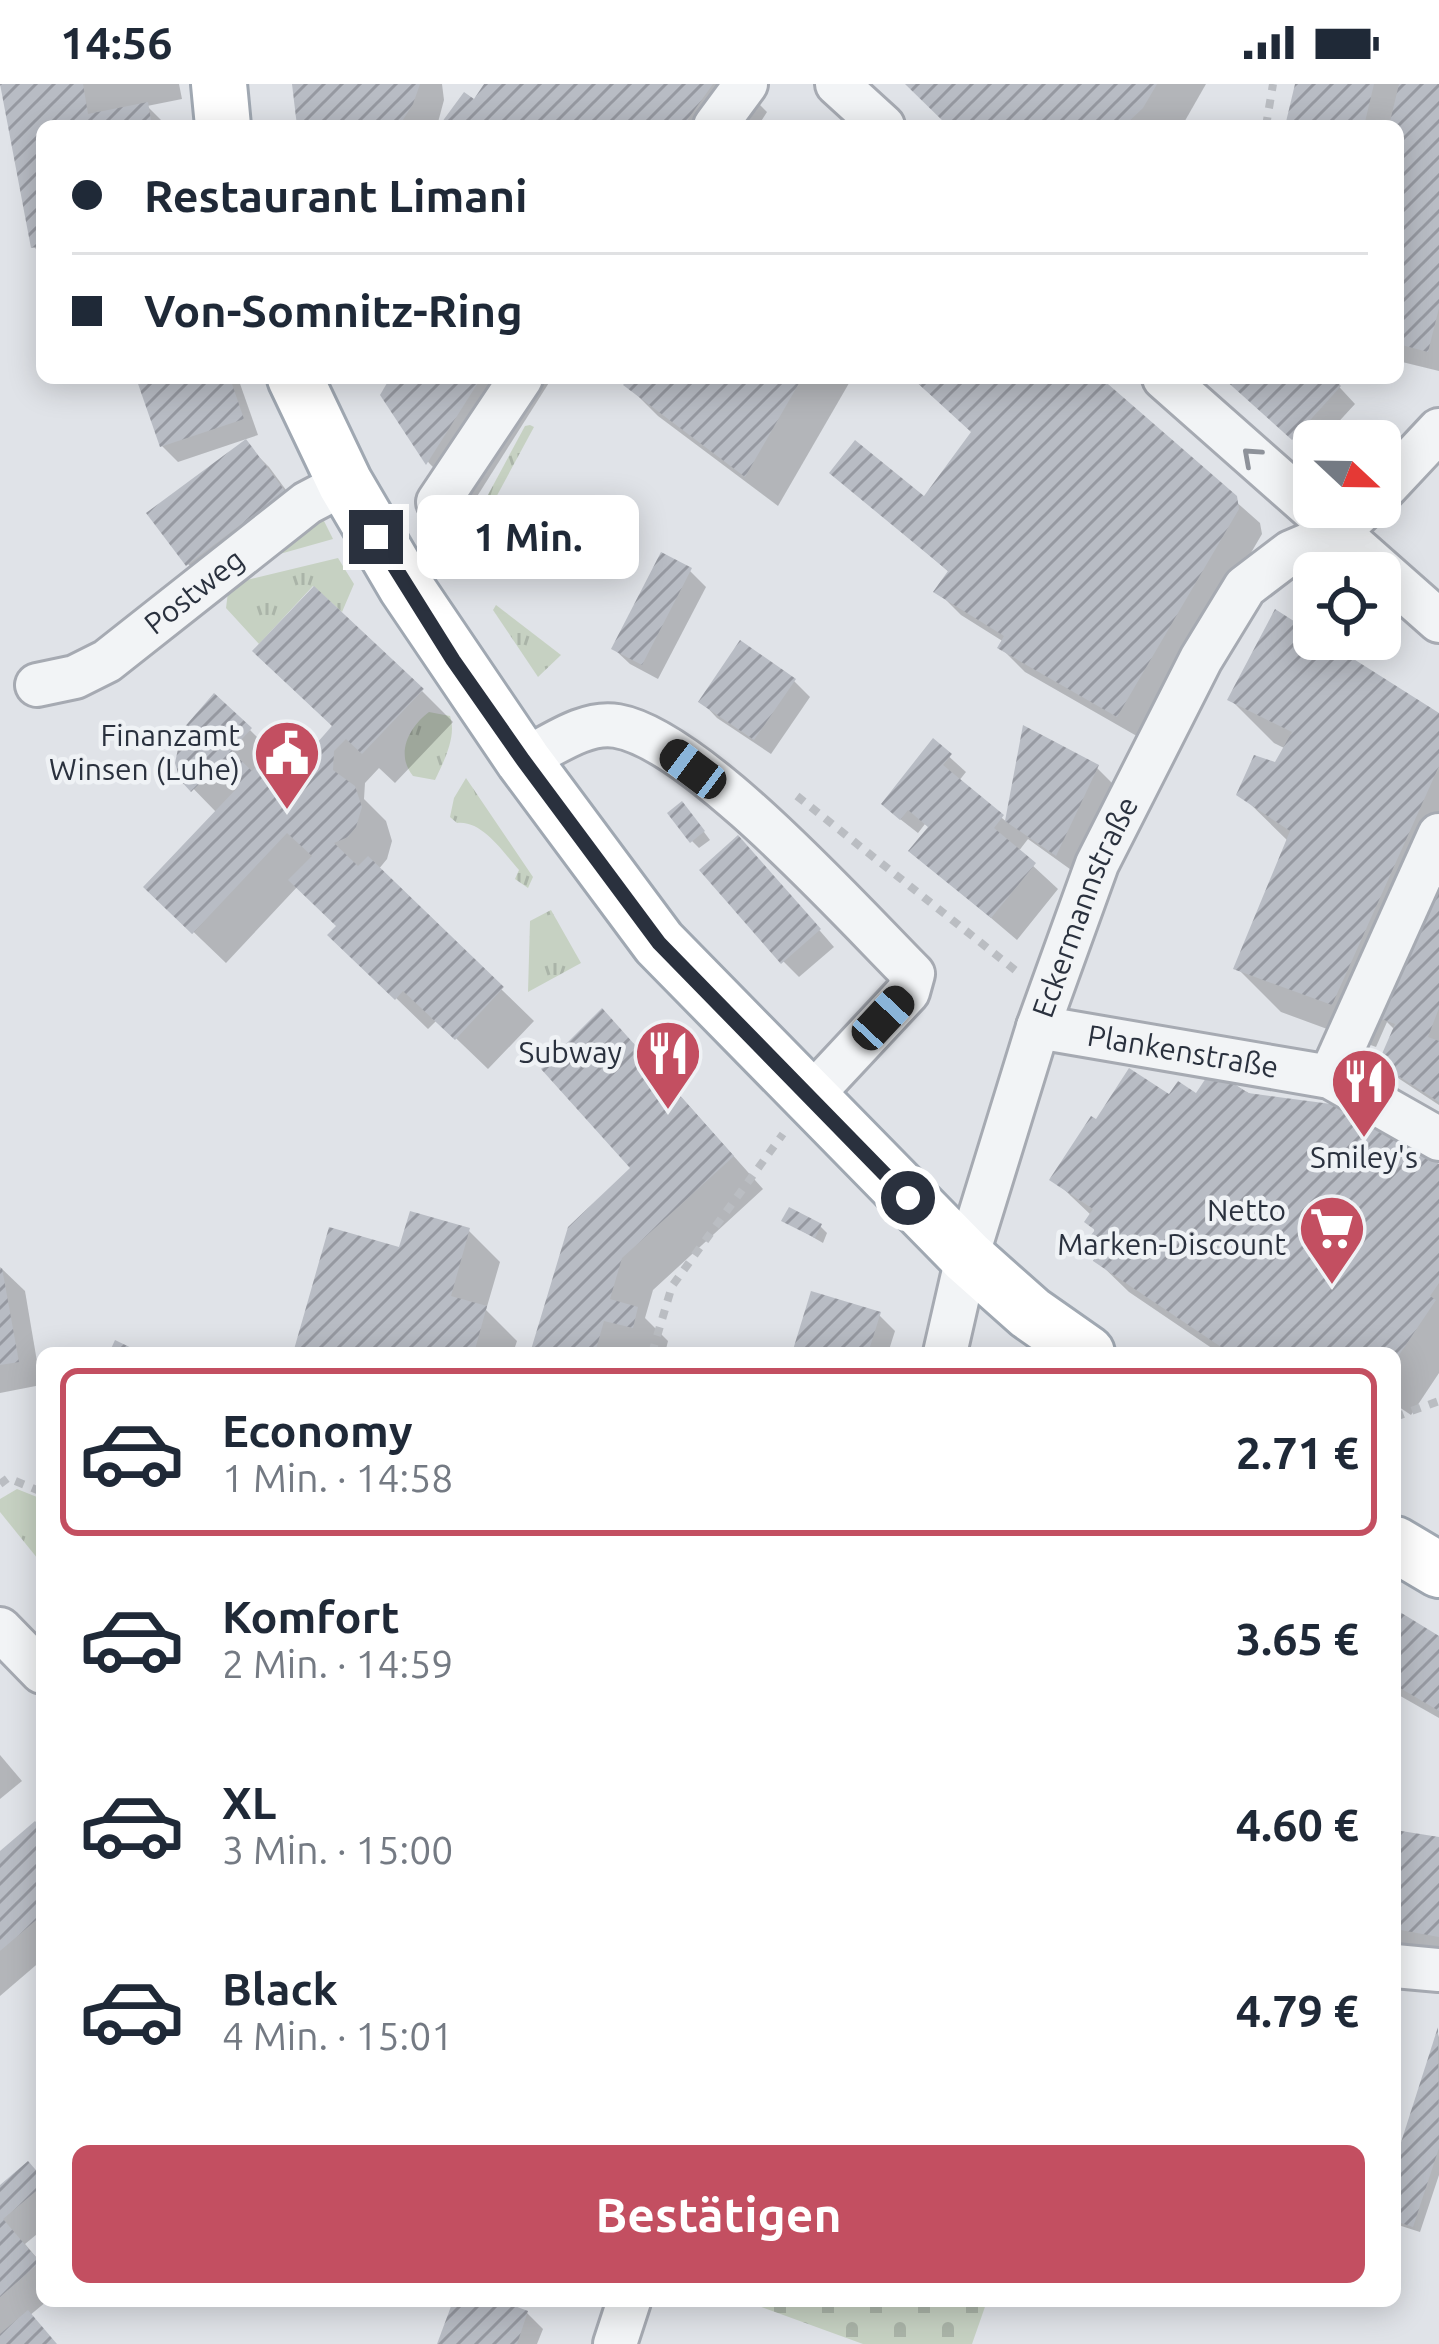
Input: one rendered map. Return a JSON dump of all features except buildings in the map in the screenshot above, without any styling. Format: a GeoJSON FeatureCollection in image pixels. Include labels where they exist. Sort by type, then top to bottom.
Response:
{"type":"FeatureCollection","features":[{"type":"Feature","properties":{"kind":"main road"},"geometry":{"type":"LineString","coordinates":[[219,84],[222,120]]}},
{"type":"Feature","properties":{"kind":"main road"},"geometry":{"type":"LineString","coordinates":[[299,384],[345,483],[406,587],[523,760],[659,943],[967,1257],[1030,1313],[1078,1347]]}},
{"type":"Feature","properties":{"kind":"main road"},"geometry":{"type":"LineString","coordinates":[[1401,1548],[1439,1570]]}},
{"type":"Feature","properties":{"kind":"street"},"geometry":{"type":"LineString","coordinates":[[719,120],[746,84]]}},
{"type":"Feature","properties":{"kind":"street"},"geometry":{"type":"LineString","coordinates":[[836,84],[876,120]]}},
{"type":"Feature","properties":{"kind":"street"},"geometry":{"type":"LineString","coordinates":[[439,502],[517,384]]}},
{"type":"Feature","properties":{"kind":"street"},"geometry":{"type":"LineString","coordinates":[[1172,384],[1293,475]]}},
{"type":"Feature","properties":{"kind":"street"},"geometry":{"type":"LineString","coordinates":[[1401,471],[1439,430]]}},
{"type":"Feature","properties":{"kind":"street","name":"Postweg"},"geometry":{"type":"LineString","coordinates":[[37,685],[75,677],[107,661],[307,503],[345,483]]}},
{"type":"Feature","properties":{"kind":"street","name":"Eckermannstraße"},"geometry":{"type":"LineString","coordinates":[[946,1347],[967,1257],[1038,1027],[1096,864],[1201,658],[1245,587],[1291,552],[1337,528]]}},
{"type":"Feature","properties":{"kind":"street"},"geometry":{"type":"LineString","coordinates":[[1359,528],[1439,621]]}},
{"type":"Feature","properties":{"kind":"street"},"geometry":{"type":"LineString","coordinates":[[523,760],[602,725],[631,730],[666,748],[748,810],[913,974],[908,992],[809,1099]]}},
{"type":"Feature","properties":{"kind":"street"},"geometry":{"type":"LineString","coordinates":[[1330,1077],[1439,835]]}},
{"type":"Feature","properties":{"kind":"street","name":"Plankenstraße"},"geometry":{"type":"LineString","coordinates":[[1038,1027],[1330,1077],[1439,1139]]}},
{"type":"Feature","properties":{"kind":"street"},"geometry":{"type":"LineString","coordinates":[[0,1629],[36,1666]]}},
{"type":"Feature","properties":{"kind":"street"},"geometry":{"type":"LineString","coordinates":[[1401,1967],[1439,1970]]}},
{"type":"Feature","properties":{"kind":"street"},"geometry":{"type":"LineString","coordinates":[[615,2344],[627,2307]]}},
{"type":"Feature","properties":{"kind":"path"},"geometry":{"type":"LineString","coordinates":[[1267,120],[1273,84]]}},
{"type":"Feature","properties":{"kind":"path"},"geometry":{"type":"LineString","coordinates":[[654,1347],[672,1286],[809,1099]]}},
{"type":"Feature","properties":{"kind":"path"},"geometry":{"type":"LineString","coordinates":[[1401,1416],[1439,1400]]}},
{"type":"Feature","properties":{"kind":"path"},"geometry":{"type":"LineString","coordinates":[[0,1484],[8,1478],[36,1490]]}},
{"type":"Feature","properties":{"kind":"green space"},"geometry":{"type":"Polygon","coordinates":[[[525,426],[534,427],[467,551],[461,545],[525,426]]]}},
{"type":"Feature","properties":{"kind":"green space"},"geometry":{"type":"Polygon","coordinates":[[[317,507],[333,539],[241,565],[317,507]]]}},
{"type":"Feature","properties":{"kind":"green space"},"geometry":{"type":"Polygon","coordinates":[[[338,558],[354,584],[342,612],[313,586],[259,644],[226,608],[228,592],[238,582],[338,558]]]}},
{"type":"Feature","properties":{"kind":"green space"},"geometry":{"type":"Polygon","coordinates":[[[496,605],[561,655],[538,677],[493,610],[496,605]]]}},
{"type":"Feature","properties":{"kind":"green space"},"geometry":{"type":"Polygon","coordinates":[[[429,712],[450,716],[452,724],[435,780],[413,776],[405,759],[410,733],[429,712]]]}},
{"type":"Feature","properties":{"kind":"green space"},"geometry":{"type":"Polygon","coordinates":[[[466,778],[533,877],[528,888],[515,879],[519,870],[491,839],[450,817],[466,778]]]}},
{"type":"Feature","properties":{"kind":"green space"},"geometry":{"type":"Polygon","coordinates":[[[551,910],[581,963],[528,992],[530,921],[551,910]]]}},
{"type":"Feature","properties":{"kind":"green space"},"geometry":{"type":"Polygon","coordinates":[[[17,1489],[36,1497],[36,1557],[0,1512],[0,1499],[17,1489]]]}},
{"type":"Feature","properties":{"kind":"green space"},"geometry":{"type":"Polygon","coordinates":[[[761,2307],[985,2307],[972,2344],[863,2344],[761,2307]]]}},
{"type":"Feature","properties":{"kind":"place","name":"Finanzamt Winsen (Luhe)"},"geometry":{"type":"Point","coordinates":[287,812]}},
{"type":"Feature","properties":{"kind":"place","name":"Subway"},"geometry":{"type":"Point","coordinates":[668,1112]}},
{"type":"Feature","properties":{"kind":"place","name":"Smiley's"},"geometry":{"type":"Point","coordinates":[1364,1140]}},
{"type":"Feature","properties":{"kind":"place","name":"Netto Marken-Discount"},"geometry":{"type":"Point","coordinates":[1332,1287]}},
{"type":"Feature","properties":{"kind":"route"},"geometry":{"type":"LineString","coordinates":[[376,537],[453,660],[659,943],[908,1198]]}}]}
